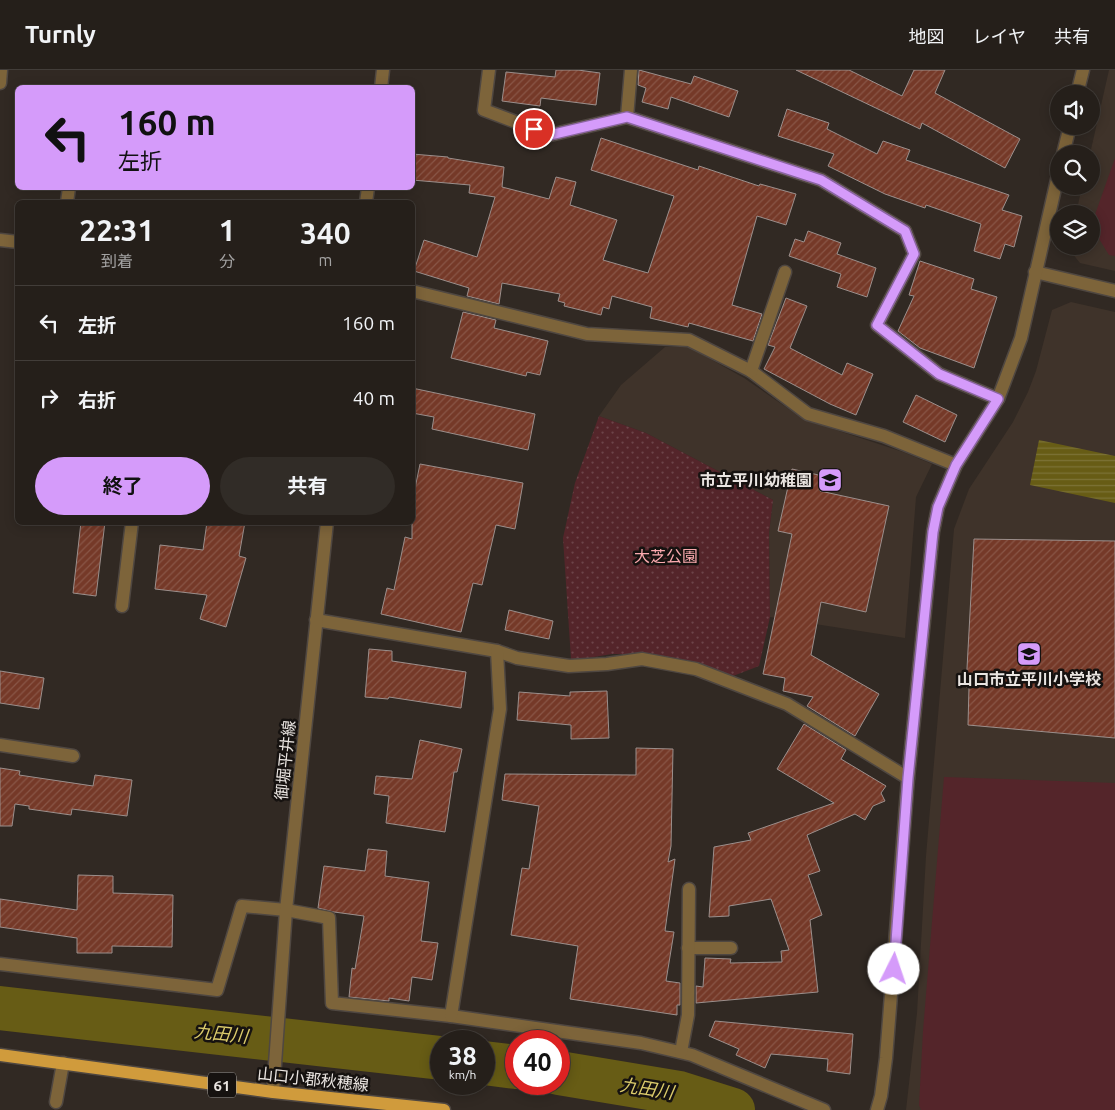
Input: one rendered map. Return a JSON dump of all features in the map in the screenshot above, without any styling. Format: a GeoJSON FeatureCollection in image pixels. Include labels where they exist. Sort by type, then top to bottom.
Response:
{"type":"FeatureCollection","features":[{"type":"Feature","properties":{"kind":"main road","name":"山口小郡秋穂線"},"geometry":{"type":"LineString","coordinates":[[0,1055],[273,1092],[444,1110]]}},
{"type":"Feature","properties":{"kind":"street"},"geometry":{"type":"LineString","coordinates":[[0,83],[1,70]]}},
{"type":"Feature","properties":{"kind":"street"},"geometry":{"type":"LineString","coordinates":[[381,85],[383,70]]}},
{"type":"Feature","properties":{"kind":"street"},"geometry":{"type":"LineString","coordinates":[[488,70],[484,110],[550,135],[627,117],[821,180],[905,231],[914,254],[877,325],[939,374],[998,399]]}},
{"type":"Feature","properties":{"kind":"street"},"geometry":{"type":"LineString","coordinates":[[627,117],[631,70]]}},
{"type":"Feature","properties":{"kind":"street"},"geometry":{"type":"LineString","coordinates":[[1079,85],[1083,70]]}},
{"type":"Feature","properties":{"kind":"street"},"geometry":{"type":"LineString","coordinates":[[877,1110],[882,1096],[892,996],[908,778],[933,532],[938,507],[956,465],[998,399],[1021,338],[1053,195]]}},
{"type":"Feature","properties":{"kind":"street"},"geometry":{"type":"LineString","coordinates":[[0,240],[15,242]]}},
{"type":"Feature","properties":{"kind":"street"},"geometry":{"type":"LineString","coordinates":[[751,371],[785,272]]}},
{"type":"Feature","properties":{"kind":"street"},"geometry":{"type":"LineString","coordinates":[[1035,272],[1115,291]]}},
{"type":"Feature","properties":{"kind":"street"},"geometry":{"type":"LineString","coordinates":[[415,292],[587,334],[689,340],[751,371],[808,414],[884,436],[956,465]]}},
{"type":"Feature","properties":{"kind":"street"},"geometry":{"type":"LineString","coordinates":[[122,606],[132,525]]}},
{"type":"Feature","properties":{"kind":"street","name":"御堀平井線"},"geometry":{"type":"LineString","coordinates":[[273,1092],[274,1055],[286,910],[327,525]]}},
{"type":"Feature","properties":{"kind":"street"},"geometry":{"type":"LineString","coordinates":[[316,620],[497,651],[517,658],[569,666],[607,664],[642,659],[696,669],[788,704],[908,778]]}},
{"type":"Feature","properties":{"kind":"street"},"geometry":{"type":"LineString","coordinates":[[450,1016],[500,709],[497,651]]}},
{"type":"Feature","properties":{"kind":"street"},"geometry":{"type":"LineString","coordinates":[[0,745],[73,756]]}},
{"type":"Feature","properties":{"kind":"street"},"geometry":{"type":"LineString","coordinates":[[681,1052],[688,1015],[689,889]]}},
{"type":"Feature","properties":{"kind":"street"},"geometry":{"type":"LineString","coordinates":[[0,964],[217,990],[242,906],[286,910],[329,918],[332,1004],[450,1016],[642,1043],[692,1055],[824,1110]]}},
{"type":"Feature","properties":{"kind":"street"},"geometry":{"type":"LineString","coordinates":[[688,948],[731,948]]}},
{"type":"Feature","properties":{"kind":"street"},"geometry":{"type":"LineString","coordinates":[[56,1102],[63,1063]]}},
{"type":"Feature","properties":{"kind":"shaded area"},"geometry":{"type":"Polygon","coordinates":[[[1109,70],[1115,70],[1115,271],[1080,263],[1074,255],[1100,255],[1100,205],[1078,205],[1080,195],[1100,195],[1100,145],[1092,145],[1094,135],[1100,135],[1100,110],[1109,70]]]}},
{"type":"Feature","properties":{"kind":"shaded area","name":"山口市立平川小学校"},"geometry":{"type":"Polygon","coordinates":[[[1071,302],[1115,312],[1115,1110],[906,1110],[917,1013],[926,856],[954,529],[969,489],[1013,422],[1028,392],[1036,371],[1052,310],[1071,302]]]}},
{"type":"Feature","properties":{"kind":"shaded area","name":"市立平川幼稚園"},"geometry":{"type":"Polygon","coordinates":[[[665,347],[689,347],[744,378],[799,416],[932,464],[916,497],[905,638],[770,617],[769,533],[773,500],[646,433],[599,416],[621,385],[665,347]]]}},
{"type":"Feature","properties":{"kind":"shaded area"},"geometry":{"type":"Polygon","coordinates":[[[1039,440],[1115,456],[1115,503],[1030,485],[1039,440]]]}},
{"type":"Feature","properties":{"kind":"green space"},"geometry":{"type":"Polygon","coordinates":[[[1115,158],[1115,256],[1109,255],[1100,240],[1100,205],[1098,205],[1115,158]]]}},
{"type":"Feature","properties":{"kind":"green space","name":"大芝公園"},"geometry":{"type":"Polygon","coordinates":[[[599,416],[646,433],[773,500],[769,533],[770,617],[759,666],[733,676],[691,661],[638,654],[612,654],[571,659],[563,538],[575,483],[599,416]]]}},
{"type":"Feature","properties":{"kind":"green space"},"geometry":{"type":"Polygon","coordinates":[[[944,777],[1115,783],[1115,1110],[921,1110],[919,1105],[923,1031],[944,777]]]}},
{"type":"Feature","properties":{"kind":"building"},"geometry":{"type":"Polygon","coordinates":[[[556,70],[600,73],[596,105],[541,98],[540,106],[502,101],[506,72],[555,77],[556,70]]]}},
{"type":"Feature","properties":{"kind":"building"},"geometry":{"type":"Polygon","coordinates":[[[639,70],[691,84],[694,76],[738,91],[729,117],[671,97],[668,109],[642,102],[646,88],[638,85],[639,70]]]}},
{"type":"Feature","properties":{"kind":"building"},"geometry":{"type":"Polygon","coordinates":[[[796,70],[849,70],[902,96],[914,70],[945,70],[935,93],[1020,139],[1005,168],[922,123],[920,129],[796,70]]]}},
{"type":"Feature","properties":{"kind":"building"},"geometry":{"type":"Polygon","coordinates":[[[787,109],[829,123],[827,129],[877,154],[883,141],[910,150],[906,160],[1009,195],[1002,210],[1022,216],[1014,247],[1005,244],[1000,259],[974,251],[981,224],[926,205],[925,208],[885,194],[828,166],[834,154],[778,136],[787,109]]]}},
{"type":"Feature","properties":{"kind":"building"},"geometry":{"type":"Polygon","coordinates":[[[601,138],[698,170],[699,166],[759,186],[760,184],[796,194],[786,225],[757,216],[732,305],[762,314],[753,341],[689,323],[688,327],[650,318],[652,307],[612,296],[609,309],[603,307],[601,315],[564,306],[565,303],[558,301],[560,294],[502,283],[499,304],[467,296],[469,288],[415,271],[424,240],[477,257],[495,197],[469,193],[470,185],[415,180],[415,154],[448,157],[504,167],[502,187],[549,199],[556,177],[576,182],[570,205],[617,220],[603,260],[648,273],[674,196],[591,170],[601,138]]]}},
{"type":"Feature","properties":{"kind":"building"},"geometry":{"type":"Polygon","coordinates":[[[808,231],[841,243],[837,254],[876,268],[867,297],[837,287],[841,274],[789,256],[795,239],[804,242],[808,231]]]}},
{"type":"Feature","properties":{"kind":"building"},"geometry":{"type":"Polygon","coordinates":[[[920,261],[974,279],[971,289],[997,297],[974,368],[920,348],[898,331],[914,296],[909,295],[920,261]]]}},
{"type":"Feature","properties":{"kind":"building"},"geometry":{"type":"Polygon","coordinates":[[[786,298],[807,306],[790,348],[842,375],[847,363],[873,374],[856,415],[830,404],[764,369],[775,347],[768,345],[786,298]]]}},
{"type":"Feature","properties":{"kind":"building"},"geometry":{"type":"Polygon","coordinates":[[[463,312],[496,320],[494,328],[548,341],[540,375],[527,372],[526,376],[451,358],[463,312]]]}},
{"type":"Feature","properties":{"kind":"building"},"geometry":{"type":"Polygon","coordinates":[[[415,389],[535,414],[528,450],[432,429],[434,417],[415,414],[415,389]]]}},
{"type":"Feature","properties":{"kind":"building"},"geometry":{"type":"Polygon","coordinates":[[[916,395],[957,415],[945,442],[903,422],[916,395]]]}},
{"type":"Feature","properties":{"kind":"building"},"geometry":{"type":"Polygon","coordinates":[[[420,464],[523,483],[515,529],[496,525],[482,585],[473,583],[461,632],[381,614],[387,588],[394,590],[405,537],[412,539],[412,525],[415,525],[415,488],[420,464]]]}},
{"type":"Feature","properties":{"kind":"building"},"geometry":{"type":"Polygon","coordinates":[[[792,469],[823,476],[820,491],[889,506],[866,612],[821,602],[811,655],[879,694],[855,736],[807,706],[813,697],[783,691],[785,678],[763,674],[792,534],[778,531],[792,469]]]}},
{"type":"Feature","properties":{"kind":"building"},"geometry":{"type":"Polygon","coordinates":[[[81,525],[105,525],[96,596],[73,593],[81,525]]]}},
{"type":"Feature","properties":{"kind":"building"},"geometry":{"type":"Polygon","coordinates":[[[207,525],[244,525],[239,556],[246,558],[226,627],[200,619],[207,595],[155,589],[160,545],[203,550],[207,525]]]}},
{"type":"Feature","properties":{"kind":"building"},"geometry":{"type":"Polygon","coordinates":[[[974,539],[1115,541],[1115,738],[968,725],[969,687],[966,687],[974,539]]]}},
{"type":"Feature","properties":{"kind":"building"},"geometry":{"type":"Polygon","coordinates":[[[509,610],[553,621],[549,639],[505,630],[509,610]]]}},
{"type":"Feature","properties":{"kind":"building"},"geometry":{"type":"Polygon","coordinates":[[[369,649],[392,651],[392,661],[466,672],[461,708],[389,697],[388,699],[365,697],[369,649]]]}},
{"type":"Feature","properties":{"kind":"building"},"geometry":{"type":"Polygon","coordinates":[[[0,671],[44,678],[39,709],[0,703],[0,671]]]}},
{"type":"Feature","properties":{"kind":"building"},"geometry":{"type":"Polygon","coordinates":[[[607,691],[609,738],[571,739],[571,725],[517,720],[519,692],[570,696],[570,692],[607,691]]]}},
{"type":"Feature","properties":{"kind":"building"},"geometry":{"type":"Polygon","coordinates":[[[804,724],[846,750],[841,759],[886,786],[881,793],[885,801],[873,806],[865,820],[855,814],[807,835],[820,871],[808,875],[822,915],[810,920],[818,992],[696,1003],[696,986],[703,987],[705,958],[731,959],[730,963],[782,962],[781,951],[789,950],[771,899],[729,906],[729,916],[709,917],[714,847],[751,840],[748,833],[834,803],[777,769],[804,724]]]}},
{"type":"Feature","properties":{"kind":"building"},"geometry":{"type":"Polygon","coordinates":[[[420,740],[462,749],[457,772],[454,772],[445,832],[386,823],[389,796],[374,794],[376,776],[412,779],[420,740]]]}},
{"type":"Feature","properties":{"kind":"building"},"geometry":{"type":"Polygon","coordinates":[[[636,748],[673,749],[671,846],[668,862],[675,859],[665,931],[674,932],[666,981],[680,983],[680,1005],[677,1005],[677,1015],[570,999],[578,946],[511,935],[522,868],[529,869],[539,806],[502,800],[505,774],[636,775],[636,748]]]}},
{"type":"Feature","properties":{"kind":"building"},"geometry":{"type":"Polygon","coordinates":[[[0,768],[20,771],[19,775],[93,786],[95,775],[132,780],[127,816],[72,809],[71,815],[29,809],[29,806],[15,804],[12,826],[0,826],[0,768]]]}},
{"type":"Feature","properties":{"kind":"building"},"geometry":{"type":"Polygon","coordinates":[[[368,849],[387,851],[385,876],[429,882],[421,941],[438,943],[432,980],[412,977],[409,1001],[389,998],[389,1001],[349,997],[352,968],[355,969],[364,916],[318,908],[324,866],[365,871],[368,849]]]}},
{"type":"Feature","properties":{"kind":"building"},"geometry":{"type":"Polygon","coordinates":[[[78,875],[113,876],[113,893],[173,895],[172,947],[112,946],[112,953],[77,953],[77,938],[0,927],[0,899],[77,910],[78,875]]]}},
{"type":"Feature","properties":{"kind":"building"},"geometry":{"type":"Polygon","coordinates":[[[715,1021],[853,1034],[850,1074],[827,1071],[828,1059],[771,1054],[765,1068],[736,1055],[739,1049],[709,1036],[715,1021]]]}},
{"type":"Feature","properties":{"kind":"waterway","name":"九田川"},"geometry":{"type":"LineString","coordinates":[[0,1008],[430,1057]]}},
{"type":"Feature","properties":{"kind":"waterway","name":"九田川"},"geometry":{"type":"LineString","coordinates":[[495,1064],[505,1066]]}},
{"type":"Feature","properties":{"kind":"waterway","name":"九田川"},"geometry":{"type":"LineString","coordinates":[[570,1075],[679,1093],[733,1110]]}},
{"type":"Feature","properties":{"kind":"place","name":"市立平川幼稚園"},"geometry":{"type":"Point","coordinates":[830,480]}},
{"type":"Feature","properties":{"kind":"place","name":"山口市立平川小学校"},"geometry":{"type":"Point","coordinates":[1029,654]}},
{"type":"Feature","properties":{"kind":"route"},"geometry":{"type":"LineString","coordinates":[[534,129],[550,135],[627,117],[821,180],[905,231],[914,254],[877,325],[939,374],[998,399],[956,465],[938,507],[933,532],[908,778],[894,969]]}}]}
